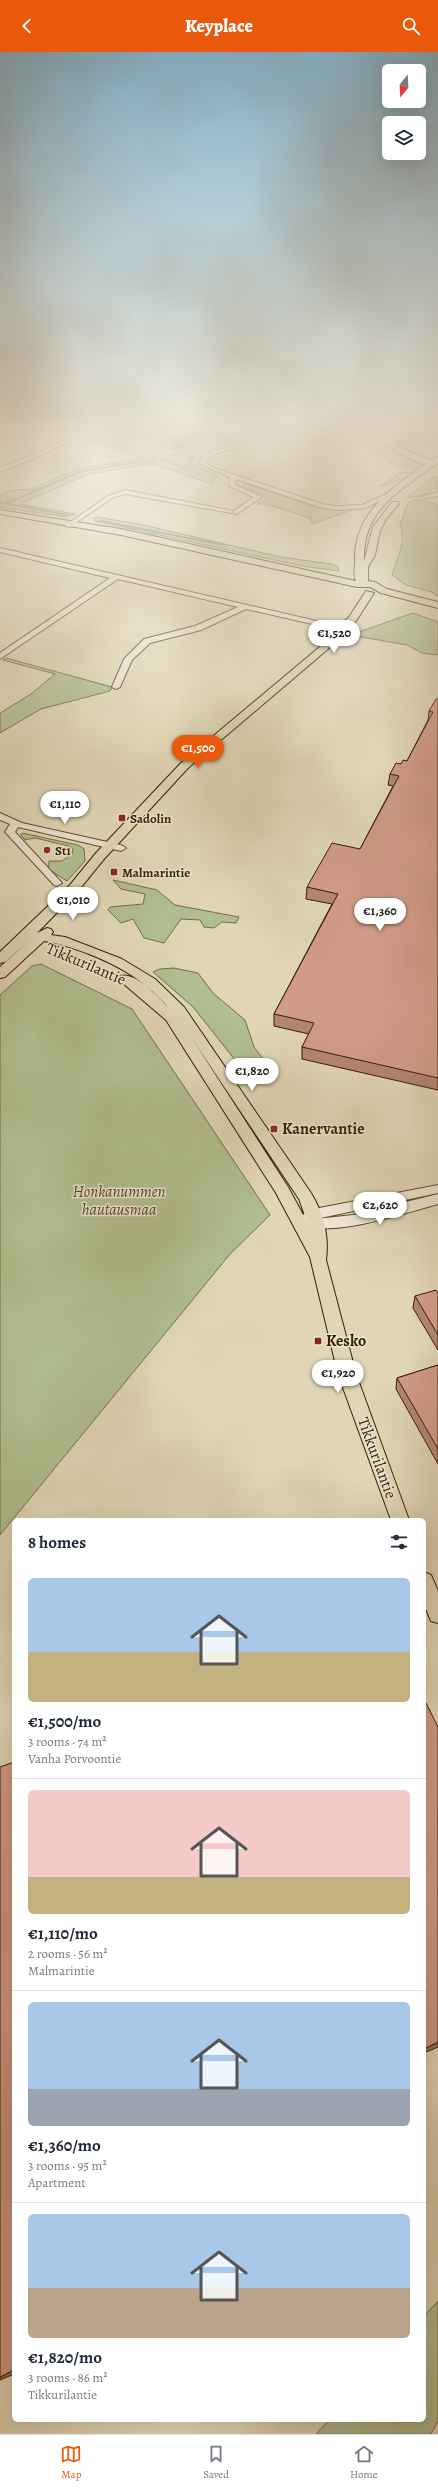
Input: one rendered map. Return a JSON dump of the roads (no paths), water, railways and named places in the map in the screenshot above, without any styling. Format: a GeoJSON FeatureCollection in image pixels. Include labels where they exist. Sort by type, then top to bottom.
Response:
{"type":"FeatureCollection","features":[{"type":"Feature","properties":{"kind":"main road"},"geometry":{"type":"LineString","coordinates":[[132,537],[359,586],[438,609]]}},
{"type":"Feature","properties":{"kind":"main road"},"geometry":{"type":"LineString","coordinates":[[359,586],[359,554],[362,537]]}},
{"type":"Feature","properties":{"kind":"main road"},"geometry":{"type":"LineString","coordinates":[[338,628],[344,613],[359,586],[364,567],[372,558],[374,537]]}},
{"type":"Feature","properties":{"kind":"main road"},"geometry":{"type":"LineString","coordinates":[[373,591],[438,605]]}},
{"type":"Feature","properties":{"kind":"main road"},"geometry":{"type":"LineString","coordinates":[[0,974],[36,938],[115,847],[146,808],[184,766],[308,659],[325,647],[338,628],[373,591]]}},
{"type":"Feature","properties":{"kind":"main road"},"geometry":{"type":"LineString","coordinates":[[0,959],[36,938]]}},
{"type":"Feature","properties":{"kind":"main road","name":"Tikkurilantie"},"geometry":{"type":"LineString","coordinates":[[36,938],[109,970],[127,980],[171,1017],[283,1191],[310,1220],[320,1242],[318,1257],[347,1374],[399,1518]]}},
{"type":"Feature","properties":{"kind":"main road"},"geometry":{"type":"LineString","coordinates":[[426,1586],[438,1614]]}},
{"type":"Feature","properties":{"kind":"street"},"geometry":{"type":"LineString","coordinates":[[1,551],[338,628]]}},
{"type":"Feature","properties":{"kind":"street"},"geometry":{"type":"LineString","coordinates":[[0,657],[116,577]]}},
{"type":"Feature","properties":{"kind":"street"},"geometry":{"type":"LineString","coordinates":[[116,687],[128,659],[147,641],[198,628],[244,607]]}},
{"type":"Feature","properties":{"kind":"street"},"geometry":{"type":"LineString","coordinates":[[0,816],[15,824],[115,847]]}},
{"type":"Feature","properties":{"kind":"street"},"geometry":{"type":"LineString","coordinates":[[15,824],[10,832],[57,882]]}},
{"type":"Feature","properties":{"kind":"street"},"geometry":{"type":"LineString","coordinates":[[310,1220],[438,1189]]}},
{"type":"Feature","properties":{"kind":"street"},"geometry":{"type":"LineString","coordinates":[[310,1220],[398,1210],[438,1199]]}},
{"type":"Feature","properties":{"kind":"waterway"},"geometry":{"type":"LineString","coordinates":[[184,537],[224,545]]}},
{"type":"Feature","properties":{"kind":"place","name":"Sadolin"},"geometry":{"type":"Point","coordinates":[122,818]}},
{"type":"Feature","properties":{"kind":"place","name":"St1"},"geometry":{"type":"Point","coordinates":[47,850]}},
{"type":"Feature","properties":{"kind":"place","name":"Malmarintie"},"geometry":{"type":"Point","coordinates":[114,872]}},
{"type":"Feature","properties":{"kind":"place","name":"Kanervantie"},"geometry":{"type":"Point","coordinates":[274,1129]}},
{"type":"Feature","properties":{"kind":"place","name":"Kesko"},"geometry":{"type":"Point","coordinates":[318,1341]}},
{"type":"Feature","properties":{"kind":"park label","name":"Honkanummen hautausmaa"},"geometry":{"type":"Point","coordinates":[119,1201]}}]}
